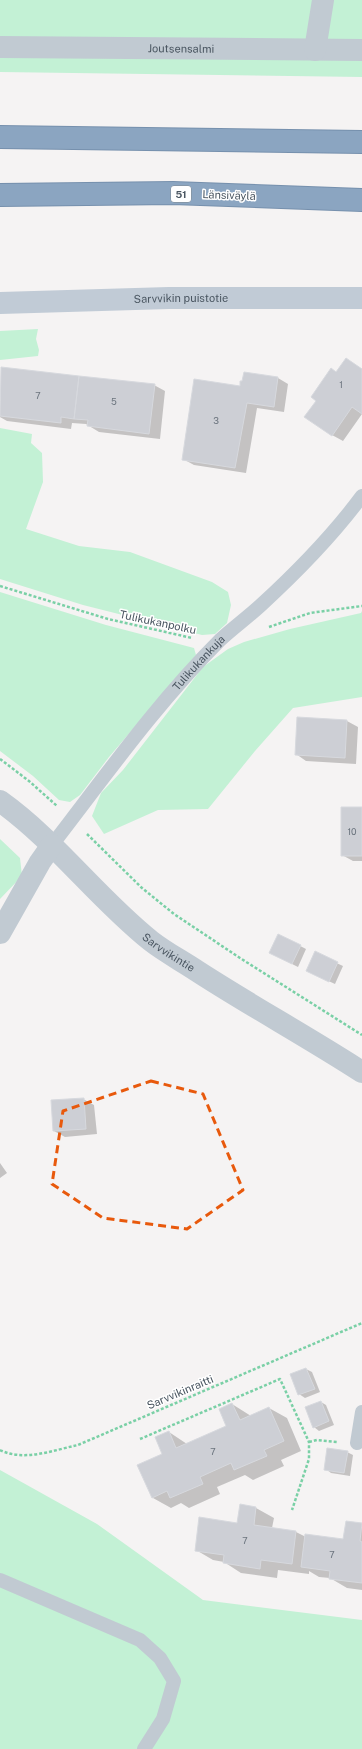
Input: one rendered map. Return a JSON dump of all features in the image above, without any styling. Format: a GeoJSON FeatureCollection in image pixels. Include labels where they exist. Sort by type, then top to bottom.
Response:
{"type":"FeatureCollection","features":[{"type":"Feature","properties":{"kind":"highway"},"geometry":{"type":"LineString","coordinates":[[0,136],[362,142]]}},
{"type":"Feature","properties":{"kind":"highway","name":"Länsiväylä"},"geometry":{"type":"LineString","coordinates":[[0,195],[173,193],[362,200]]}},
{"type":"Feature","properties":{"kind":"main road","name":"Sarvvikin puistotie"},"geometry":{"type":"LineString","coordinates":[[0,303],[169,298],[362,298]]}},
{"type":"Feature","properties":{"kind":"street"},"geometry":{"type":"LineString","coordinates":[[315,50],[323,0]]}},
{"type":"Feature","properties":{"kind":"street","name":"Joutsensalmi"},"geometry":{"type":"LineString","coordinates":[[0,47],[362,50]]}},
{"type":"Feature","properties":{"kind":"street","name":"Sarvvikintie"},"geometry":{"type":"LineString","coordinates":[[0,801],[18,814],[52,845],[124,918],[152,942],[222,988],[362,1072]]}},
{"type":"Feature","properties":{"kind":"street"},"geometry":{"type":"LineString","coordinates":[[0,933],[40,862],[52,845]]}},
{"type":"Feature","properties":{"kind":"lane","name":"Tulikukankuja"},"geometry":{"type":"LineString","coordinates":[[52,845],[149,718],[220,640],[261,605],[304,562],[346,517],[362,496]]}},
{"type":"Feature","properties":{"kind":"lane"},"geometry":{"type":"LineString","coordinates":[[357,1443],[362,1412]]}},
{"type":"Feature","properties":{"kind":"lane"},"geometry":{"type":"LineString","coordinates":[[0,1580],[140,1640],[160,1658],[174,1681],[163,1719],[144,1749]]}},
{"type":"Feature","properties":{"kind":"path","name":"Tulikukanpolku"},"geometry":{"type":"LineString","coordinates":[[0,586],[108,619],[189,638],[220,640]]}},
{"type":"Feature","properties":{"kind":"path"},"geometry":{"type":"LineString","coordinates":[[262,630],[310,613],[362,606]]}},
{"type":"Feature","properties":{"kind":"path"},"geometry":{"type":"LineString","coordinates":[[0,759],[29,781],[72,819],[142,888],[174,914],[240,958],[362,1035]]}},
{"type":"Feature","properties":{"kind":"path","name":"Sarvvikinraitti"},"geometry":{"type":"LineString","coordinates":[[0,1450],[28,1456],[78,1445],[362,1323]]}},
{"type":"Feature","properties":{"kind":"path"},"geometry":{"type":"LineString","coordinates":[[140,1439],[280,1379],[309,1442],[308,1459],[292,1510]]}},
{"type":"Feature","properties":{"kind":"path"},"geometry":{"type":"LineString","coordinates":[[309,1442],[317,1440],[357,1443]]}},
{"type":"Feature","properties":{"kind":"highlighted area"},"geometry":{"type":"Polygon","coordinates":[[[151,1081],[203,1094],[243,1190],[187,1229],[103,1218],[52,1184],[63,1111],[151,1081]]]}},
{"type":"Feature","properties":{"kind":"green space"},"geometry":{"type":"Polygon","coordinates":[[[0,0],[362,0],[362,77],[0,72],[0,0]]]}},
{"type":"Feature","properties":{"kind":"green space"},"geometry":{"type":"Polygon","coordinates":[[[38,329],[36,339],[39,350],[38,356],[0,360],[0,331],[38,329]]]}},
{"type":"Feature","properties":{"kind":"green space"},"geometry":{"type":"Polygon","coordinates":[[[0,428],[32,434],[31,443],[42,453],[43,482],[26,529],[79,546],[130,552],[212,582],[228,592],[231,605],[227,623],[215,634],[202,635],[83,605],[0,579],[0,428]]]}},
{"type":"Feature","properties":{"kind":"green space"},"geometry":{"type":"Polygon","coordinates":[[[0,592],[106,625],[194,648],[196,655],[109,757],[80,795],[70,802],[59,800],[33,776],[0,751],[0,592]]]}},
{"type":"Feature","properties":{"kind":"green space"},"geometry":{"type":"Polygon","coordinates":[[[362,611],[362,697],[293,708],[255,751],[208,809],[158,810],[104,834],[92,816],[101,793],[123,770],[203,667],[228,649],[244,642],[290,629],[361,613],[362,611]]]}},
{"type":"Feature","properties":{"kind":"green space"},"geometry":{"type":"Polygon","coordinates":[[[0,839],[20,858],[22,876],[0,899],[0,839]]]}},
{"type":"Feature","properties":{"kind":"green space"},"geometry":{"type":"Polygon","coordinates":[[[0,1470],[97,1524],[203,1600],[362,1620],[362,1749],[0,1749],[0,1470]]]}},
{"type":"Feature","properties":{"kind":"building"},"geometry":{"type":"Polygon","coordinates":[[[346,358],[362,369],[362,414],[352,407],[332,436],[304,417],[316,401],[311,397],[331,368],[336,372],[346,358]]]}},
{"type":"Feature","properties":{"kind":"building"},"geometry":{"type":"Polygon","coordinates":[[[1,367],[79,376],[74,419],[61,417],[61,423],[0,416],[1,367]]]}},
{"type":"Feature","properties":{"kind":"building"},"geometry":{"type":"Polygon","coordinates":[[[244,372],[278,377],[274,407],[247,403],[235,468],[182,460],[194,379],[240,386],[240,381],[242,381],[244,372]]]}},
{"type":"Feature","properties":{"kind":"building"},"geometry":{"type":"Polygon","coordinates":[[[79,376],[155,384],[149,434],[87,426],[88,420],[74,419],[79,376]]]}},
{"type":"Feature","properties":{"kind":"building"},"geometry":{"type":"Polygon","coordinates":[[[297,717],[347,720],[345,758],[295,755],[297,717]]]}},
{"type":"Feature","properties":{"kind":"building"},"geometry":{"type":"Polygon","coordinates":[[[341,807],[362,807],[362,856],[341,856],[341,807]]]}},
{"type":"Feature","properties":{"kind":"building"},"geometry":{"type":"Polygon","coordinates":[[[278,934],[301,945],[292,964],[269,953],[278,934]]]}},
{"type":"Feature","properties":{"kind":"building"},"geometry":{"type":"Polygon","coordinates":[[[315,951],[338,962],[329,982],[306,971],[315,951]]]}},
{"type":"Feature","properties":{"kind":"building"},"geometry":{"type":"Polygon","coordinates":[[[84,1098],[86,1129],[53,1131],[51,1100],[84,1098]]]}},
{"type":"Feature","properties":{"kind":"building"},"geometry":{"type":"Polygon","coordinates":[[[306,1368],[315,1389],[298,1395],[290,1374],[306,1368]]]}},
{"type":"Feature","properties":{"kind":"building"},"geometry":{"type":"Polygon","coordinates":[[[321,1401],[329,1421],[313,1428],[305,1407],[321,1401]]]}},
{"type":"Feature","properties":{"kind":"building"},"geometry":{"type":"Polygon","coordinates":[[[232,1403],[240,1420],[269,1407],[284,1441],[264,1450],[267,1456],[234,1470],[231,1463],[200,1477],[203,1484],[170,1498],[167,1491],[152,1498],[137,1465],[162,1454],[155,1437],[169,1431],[176,1448],[226,1426],[219,1409],[232,1403]]]}},
{"type":"Feature","properties":{"kind":"building"},"geometry":{"type":"Polygon","coordinates":[[[327,1448],[348,1451],[344,1473],[324,1470],[327,1448]]]}},
{"type":"Feature","properties":{"kind":"building"},"geometry":{"type":"Polygon","coordinates":[[[240,1504],[256,1507],[254,1525],[296,1531],[292,1564],[261,1560],[260,1569],[223,1563],[224,1555],[195,1551],[199,1517],[237,1523],[240,1504]]]}},
{"type":"Feature","properties":{"kind":"building"},"geometry":{"type":"Polygon","coordinates":[[[346,1521],[362,1523],[360,1541],[362,1542],[362,1583],[329,1579],[330,1571],[301,1567],[305,1534],[343,1539],[346,1521]]]}}]}
